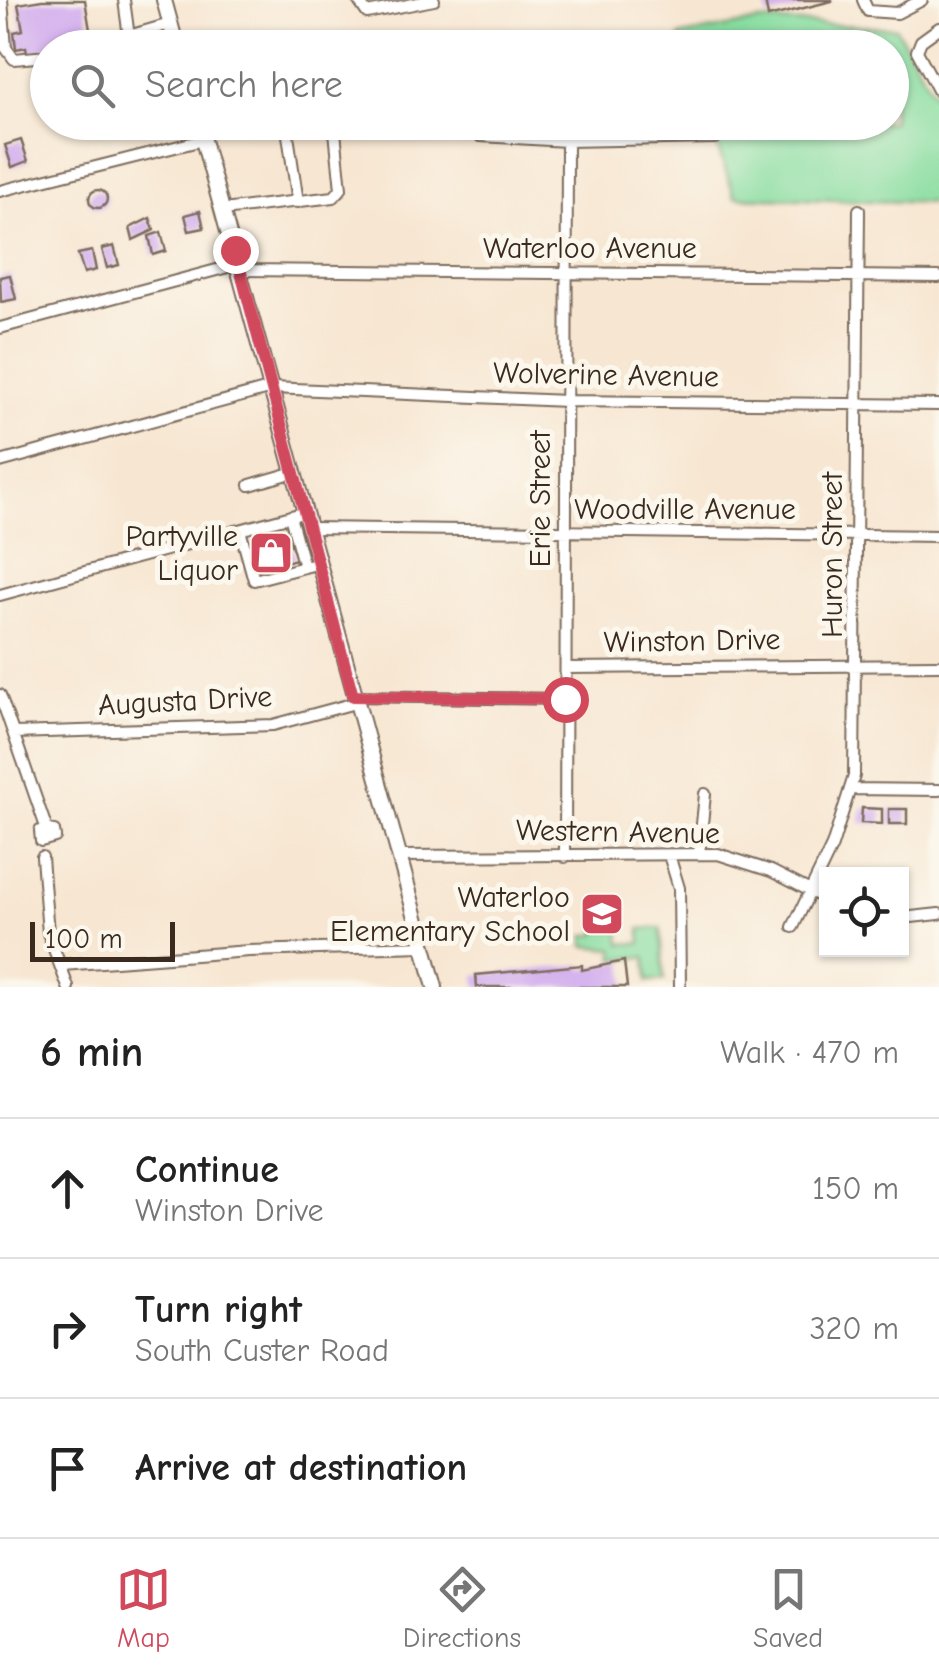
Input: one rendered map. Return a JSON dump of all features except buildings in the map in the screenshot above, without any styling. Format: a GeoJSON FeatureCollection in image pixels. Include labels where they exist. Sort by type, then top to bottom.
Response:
{"type":"FeatureCollection","features":[{"type":"Feature","properties":{"kind":"main road"},"geometry":{"type":"LineString","coordinates":[[164,0],[172,30]]}},
{"type":"Feature","properties":{"kind":"main road"},"geometry":{"type":"LineString","coordinates":[[203,140],[435,987]]}},
{"type":"Feature","properties":{"kind":"street"},"geometry":{"type":"LineString","coordinates":[[2,0],[6,48],[14,59],[30,58]]}},
{"type":"Feature","properties":{"kind":"street"},"geometry":{"type":"LineString","coordinates":[[124,0],[128,30]]}},
{"type":"Feature","properties":{"kind":"street"},"geometry":{"type":"LineString","coordinates":[[358,0],[367,13],[434,0]]}},
{"type":"Feature","properties":{"kind":"street"},"geometry":{"type":"LineString","coordinates":[[863,0],[868,12],[886,15],[922,0]]}},
{"type":"Feature","properties":{"kind":"street"},"geometry":{"type":"LineString","coordinates":[[151,30],[170,24]]}},
{"type":"Feature","properties":{"kind":"street"},"geometry":{"type":"LineString","coordinates":[[938,30],[921,41],[916,51],[939,92]]}},
{"type":"Feature","properties":{"kind":"street"},"geometry":{"type":"LineString","coordinates":[[0,191],[203,140]]}},
{"type":"Feature","properties":{"kind":"street"},"geometry":{"type":"LineString","coordinates":[[289,140],[298,202]]}},
{"type":"Feature","properties":{"kind":"street"},"geometry":{"type":"LineString","coordinates":[[224,210],[334,197],[342,188],[336,140]]}},
{"type":"Feature","properties":{"kind":"street"},"geometry":{"type":"LineString","coordinates":[[550,140],[617,140]]}},
{"type":"Feature","properties":{"kind":"street","name":"Erie Street"},"geometry":{"type":"LineString","coordinates":[[565,857],[567,141]]}},
{"type":"Feature","properties":{"kind":"street","name":"Huron Street"},"geometry":{"type":"LineString","coordinates":[[793,926],[832,846],[851,789],[857,664],[859,210]]}},
{"type":"Feature","properties":{"kind":"street","name":"Waterloo Avenue"},"geometry":{"type":"LineString","coordinates":[[0,328],[240,267],[939,276]]}},
{"type":"Feature","properties":{"kind":"street","name":"Wolverine Avenue"},"geometry":{"type":"LineString","coordinates":[[0,462],[272,388],[566,402],[939,406]]}},
{"type":"Feature","properties":{"kind":"street"},"geometry":{"type":"LineString","coordinates":[[250,485],[296,472]]}},
{"type":"Feature","properties":{"kind":"street"},"geometry":{"type":"LineString","coordinates":[[0,595],[306,512]]}},
{"type":"Feature","properties":{"kind":"street"},"geometry":{"type":"LineString","coordinates":[[290,516],[304,567]]}},
{"type":"Feature","properties":{"kind":"street","name":"Woodville Avenue"},"geometry":{"type":"LineString","coordinates":[[311,528],[939,536]]}},
{"type":"Feature","properties":{"kind":"street"},"geometry":{"type":"LineString","coordinates":[[240,530],[254,580],[320,563]]}},
{"type":"Feature","properties":{"kind":"street","name":"Winston Drive"},"geometry":{"type":"LineString","coordinates":[[566,668],[939,665]]}},
{"type":"Feature","properties":{"kind":"street"},"geometry":{"type":"LineString","coordinates":[[0,695],[47,830]]}},
{"type":"Feature","properties":{"kind":"street"},"geometry":{"type":"LineString","coordinates":[[354,700],[565,699]]}},
{"type":"Feature","properties":{"kind":"street","name":"Augusta Drive"},"geometry":{"type":"LineString","coordinates":[[14,733],[273,725],[354,700]]}},
{"type":"Feature","properties":{"kind":"street"},"geometry":{"type":"LineString","coordinates":[[851,789],[939,790]]}},
{"type":"Feature","properties":{"kind":"street"},"geometry":{"type":"LineString","coordinates":[[698,854],[705,794]]}},
{"type":"Feature","properties":{"kind":"street","name":"Western Avenue"},"geometry":{"type":"LineString","coordinates":[[400,856],[698,854],[755,864],[819,895]]}},
{"type":"Feature","properties":{"kind":"street"},"geometry":{"type":"LineString","coordinates":[[669,855],[679,888],[680,987]]}},
{"type":"Feature","properties":{"kind":"street"},"geometry":{"type":"LineString","coordinates":[[42,857],[48,932],[68,987]]}},
{"type":"Feature","properties":{"kind":"street"},"geometry":{"type":"LineString","coordinates":[[909,917],[939,914]]}},
{"type":"Feature","properties":{"kind":"street"},"geometry":{"type":"LineString","coordinates":[[62,965],[249,951],[424,946]]}},
{"type":"Feature","properties":{"kind":"green space"},"geometry":{"type":"Polygon","coordinates":[[[759,21],[897,30],[714,30],[759,21]]]}},
{"type":"Feature","properties":{"kind":"green space"},"geometry":{"type":"Polygon","coordinates":[[[909,51],[939,103],[939,203],[735,197],[715,140],[909,140],[909,51]]]}},
{"type":"Feature","properties":{"kind":"green space"},"geometry":{"type":"Polygon","coordinates":[[[661,928],[664,980],[648,981],[646,957],[615,959],[614,949],[585,946],[585,935],[597,935],[597,931],[620,930],[621,944],[641,943],[640,929],[661,928]]]}},
{"type":"Feature","properties":{"kind":"place","name":"Partyville Liquor"},"geometry":{"type":"Point","coordinates":[271,553]}},
{"type":"Feature","properties":{"kind":"place","name":"Waterloo Elementary School"},"geometry":{"type":"Point","coordinates":[602,914]}},
{"type":"Feature","properties":{"kind":"route"},"geometry":{"type":"LineString","coordinates":[[235,250],[353,696],[565,699]]}}]}
